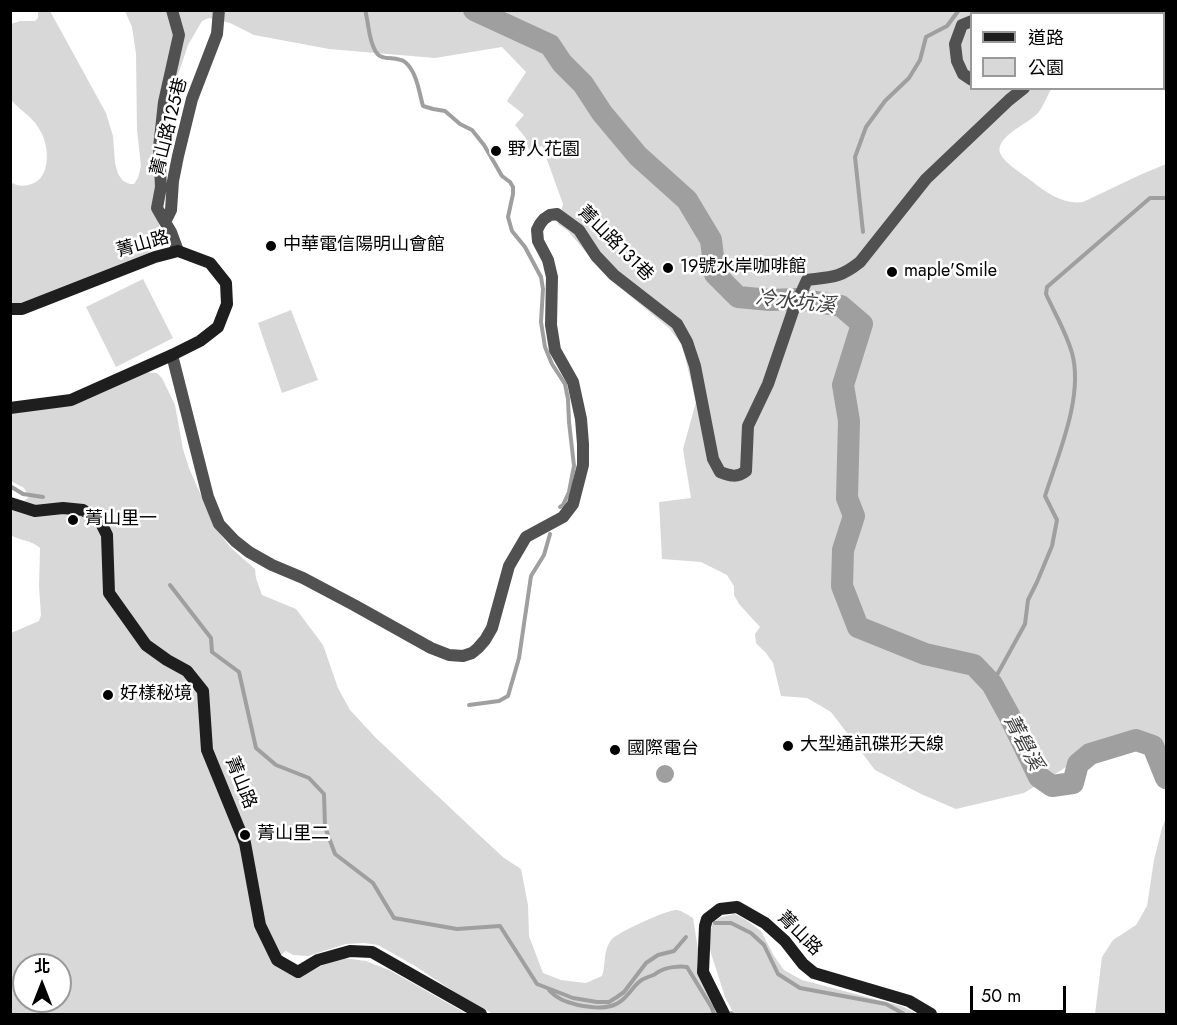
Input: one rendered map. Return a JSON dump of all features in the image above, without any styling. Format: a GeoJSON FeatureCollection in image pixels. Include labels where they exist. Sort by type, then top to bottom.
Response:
{"type":"FeatureCollection","features":[{"type":"Feature","properties":{"kind":"street"},"geometry":{"type":"LineString","coordinates":[[172,10],[179,35],[164,102],[159,148],[161,187],[157,208],[171,232],[177,251]]}},
{"type":"Feature","properties":{"kind":"street","name":"菁山路125巷"},"geometry":{"type":"LineString","coordinates":[[165,222],[171,210],[177,156],[192,99],[217,34],[219,10]]}},
{"type":"Feature","properties":{"kind":"street"},"geometry":{"type":"LineString","coordinates":[[970,22],[962,25],[955,44],[960,68],[963,74],[970,79]]}},
{"type":"Feature","properties":{"kind":"street","name":"菁山路131巷"},"geometry":{"type":"LineString","coordinates":[[172,355],[208,497],[219,524],[235,541],[272,565],[303,578],[431,648],[449,655],[463,656],[478,648],[492,628],[509,566],[526,537],[563,518],[573,504],[584,465],[584,444],[573,382],[555,350],[551,325],[552,277],[548,260],[538,241],[537,230],[544,219],[557,214],[579,230],[602,262],[677,324],[687,342],[695,366],[713,459],[720,472],[740,475],[746,471],[748,426],[768,384],[807,280],[835,277],[847,272],[860,262],[926,178],[1022,90]]}},
{"type":"Feature","properties":{"kind":"street","name":"菁山路"},"geometry":{"type":"LineString","coordinates":[[10,309],[22,309],[155,257],[177,251],[210,263],[226,283],[227,303],[218,327],[200,341],[70,400],[10,408]]}},
{"type":"Feature","properties":{"kind":"street","name":"菁山路"},"geometry":{"type":"LineString","coordinates":[[10,503],[35,511],[63,508],[83,510],[100,521],[107,535],[109,593],[146,645],[187,671],[203,692],[207,750],[245,843],[260,925],[278,960],[298,972],[318,960],[350,951],[372,952],[481,1014]]}},
{"type":"Feature","properties":{"kind":"street","name":"菁山路"},"geometry":{"type":"LineString","coordinates":[[724,1014],[703,972],[707,919],[720,909],[727,908],[737,908],[765,923],[814,973],[909,1001],[931,1014]]}},
{"type":"Feature","properties":{"kind":"green space"},"geometry":{"type":"Polygon","coordinates":[[[38,11],[50,11],[106,113],[113,136],[118,174],[123,181],[134,184],[141,166],[137,130],[136,54],[132,27],[125,11],[1166,11],[1165,55],[1165,12],[970,12],[970,90],[1050,90],[1038,113],[1011,132],[1001,143],[1000,149],[1001,155],[1011,166],[1044,190],[1063,200],[1083,202],[1166,164],[1166,764],[1158,744],[1145,737],[1132,737],[1099,745],[1024,793],[956,809],[875,770],[831,712],[807,698],[781,696],[773,663],[756,643],[755,634],[760,627],[739,604],[734,595],[734,586],[727,575],[701,562],[662,559],[659,502],[691,498],[683,449],[696,402],[682,345],[669,328],[607,277],[568,231],[558,224],[563,204],[542,146],[529,150],[525,137],[515,125],[524,115],[507,101],[526,72],[502,47],[435,58],[329,49],[254,35],[230,23],[209,18],[202,21],[188,45],[179,72],[159,108],[157,212],[160,232],[157,245],[149,253],[134,259],[22,303],[11,303],[10,182],[23,186],[35,183],[44,172],[47,156],[45,141],[39,128],[11,100],[11,24],[20,21],[35,21],[38,18],[38,11]]]}},
{"type":"Feature","properties":{"kind":"green space"},"geometry":{"type":"Polygon","coordinates":[[[143,279],[173,338],[116,367],[86,307],[143,279]]]}},
{"type":"Feature","properties":{"kind":"green space"},"geometry":{"type":"Polygon","coordinates":[[[291,310],[318,380],[282,393],[258,323],[291,310]]]}},
{"type":"Feature","properties":{"kind":"green space"},"geometry":{"type":"Polygon","coordinates":[[[143,372],[157,373],[162,378],[175,405],[189,468],[215,527],[230,547],[255,569],[262,595],[296,609],[323,645],[338,688],[350,710],[376,738],[504,858],[521,869],[528,905],[529,936],[543,973],[561,980],[586,983],[602,976],[611,940],[642,922],[678,910],[693,918],[698,949],[697,968],[717,1014],[493,1014],[378,945],[364,943],[346,944],[308,956],[293,955],[286,951],[282,954],[288,972],[297,976],[344,958],[366,961],[391,971],[467,1014],[11,1014],[11,633],[39,621],[41,615],[40,548],[11,535],[11,498],[24,501],[29,497],[24,488],[11,481],[11,413],[143,372]]]}},
{"type":"Feature","properties":{"kind":"green space"},"geometry":{"type":"Polygon","coordinates":[[[1166,818],[1166,1014],[1095,1014],[1102,957],[1113,940],[1136,925],[1147,906],[1154,860],[1166,818]]]}},
{"type":"Feature","properties":{"kind":"green space"},"geometry":{"type":"Polygon","coordinates":[[[735,914],[761,931],[784,970],[802,980],[901,1006],[918,1014],[734,1014],[725,997],[709,947],[712,923],[721,917],[735,914]]]}},
{"type":"Feature","properties":{"kind":"shaded area"},"geometry":{"type":"Polygon","coordinates":[[[665,765],[671,768],[674,774],[671,780],[665,783],[659,780],[656,774],[659,768],[665,765]]]}},
{"type":"Feature","properties":{"kind":"waterway"},"geometry":{"type":"LineString","coordinates":[[365,10],[370,37],[376,52],[382,57],[405,62],[415,77],[423,106],[445,111],[460,124],[472,130],[484,145],[502,176],[513,187],[508,217],[512,231],[525,247],[541,277],[543,289],[541,322],[545,347],[552,364],[565,384],[568,399],[574,466],[569,492],[560,507]]}},
{"type":"Feature","properties":{"kind":"waterway","name":"冷水坑溪"},"geometry":{"type":"LineString","coordinates":[[474,10],[550,45],[638,156],[687,200],[711,240],[715,274],[738,297],[770,300],[798,299],[841,306],[862,324],[843,385],[849,421],[847,498],[854,516],[843,550],[842,586],[858,627],[925,654],[974,665],[992,684],[1039,777],[1052,786],[1073,783],[1078,764],[1090,754],[1136,740],[1153,746],[1166,778]]}},
{"type":"Feature","properties":{"kind":"waterway"},"geometry":{"type":"LineString","coordinates":[[863,232],[855,157],[866,127],[885,101],[909,78],[920,60],[926,37],[947,26],[959,10]]}},
{"type":"Feature","properties":{"kind":"waterway"},"geometry":{"type":"LineString","coordinates":[[992,684],[1025,624],[1028,600],[1052,546],[1057,520],[1045,496],[1068,425],[1075,388],[1075,370],[1067,338],[1046,294],[1047,287],[1150,198],[1166,198]]}},
{"type":"Feature","properties":{"kind":"waterway"},"geometry":{"type":"LineString","coordinates":[[10,486],[23,494],[43,497]]}},
{"type":"Feature","properties":{"kind":"waterway"},"geometry":{"type":"LineString","coordinates":[[469,705],[499,701],[508,696],[519,658],[531,576],[544,555],[550,534]]}},
{"type":"Feature","properties":{"kind":"waterway"},"geometry":{"type":"LineString","coordinates":[[170,585],[211,638],[212,652],[239,672],[256,748],[276,765],[309,778],[324,794],[325,827],[335,854],[373,883],[394,918],[457,929],[500,926],[537,984],[573,998],[597,1002],[609,1002],[624,992],[646,963],[658,955],[674,951],[686,937]]}},
{"type":"Feature","properties":{"kind":"waterway"},"geometry":{"type":"LineString","coordinates":[[715,923],[731,923],[751,933],[764,945],[778,974],[800,988],[886,1004],[904,1014]]}},
{"type":"Feature","properties":{"kind":"waterway"},"geometry":{"type":"LineString","coordinates":[[549,990],[559,998],[574,1004],[607,1007],[620,1002],[643,979],[666,969],[687,967],[714,1014]]}},
{"type":"Feature","properties":{"kind":"place","name":"野人花園"},"geometry":{"type":"Point","coordinates":[496,151]}},
{"type":"Feature","properties":{"kind":"place","name":"中華電信陽明山會館"},"geometry":{"type":"Point","coordinates":[271,246]}},
{"type":"Feature","properties":{"kind":"place","name":"19號水岸咖啡館"},"geometry":{"type":"Point","coordinates":[668,268]}},
{"type":"Feature","properties":{"kind":"place","name":"maple'Smile"},"geometry":{"type":"Point","coordinates":[892,272]}},
{"type":"Feature","properties":{"kind":"place","name":"菁山里一"},"geometry":{"type":"Point","coordinates":[73,520]}},
{"type":"Feature","properties":{"kind":"place","name":"好樣秘境"},"geometry":{"type":"Point","coordinates":[108,695]}},
{"type":"Feature","properties":{"kind":"place","name":"大型通訊碟形天線"},"geometry":{"type":"Point","coordinates":[788,746]}},
{"type":"Feature","properties":{"kind":"place","name":"國際電台"},"geometry":{"type":"Point","coordinates":[615,750]}},
{"type":"Feature","properties":{"kind":"place","name":"菁山里二"},"geometry":{"type":"Point","coordinates":[245,835]}},
{"type":"Feature","properties":{"kind":"water label","name":"菁礐溪"},"geometry":{"type":"Point","coordinates":[1022,743]}}]}
